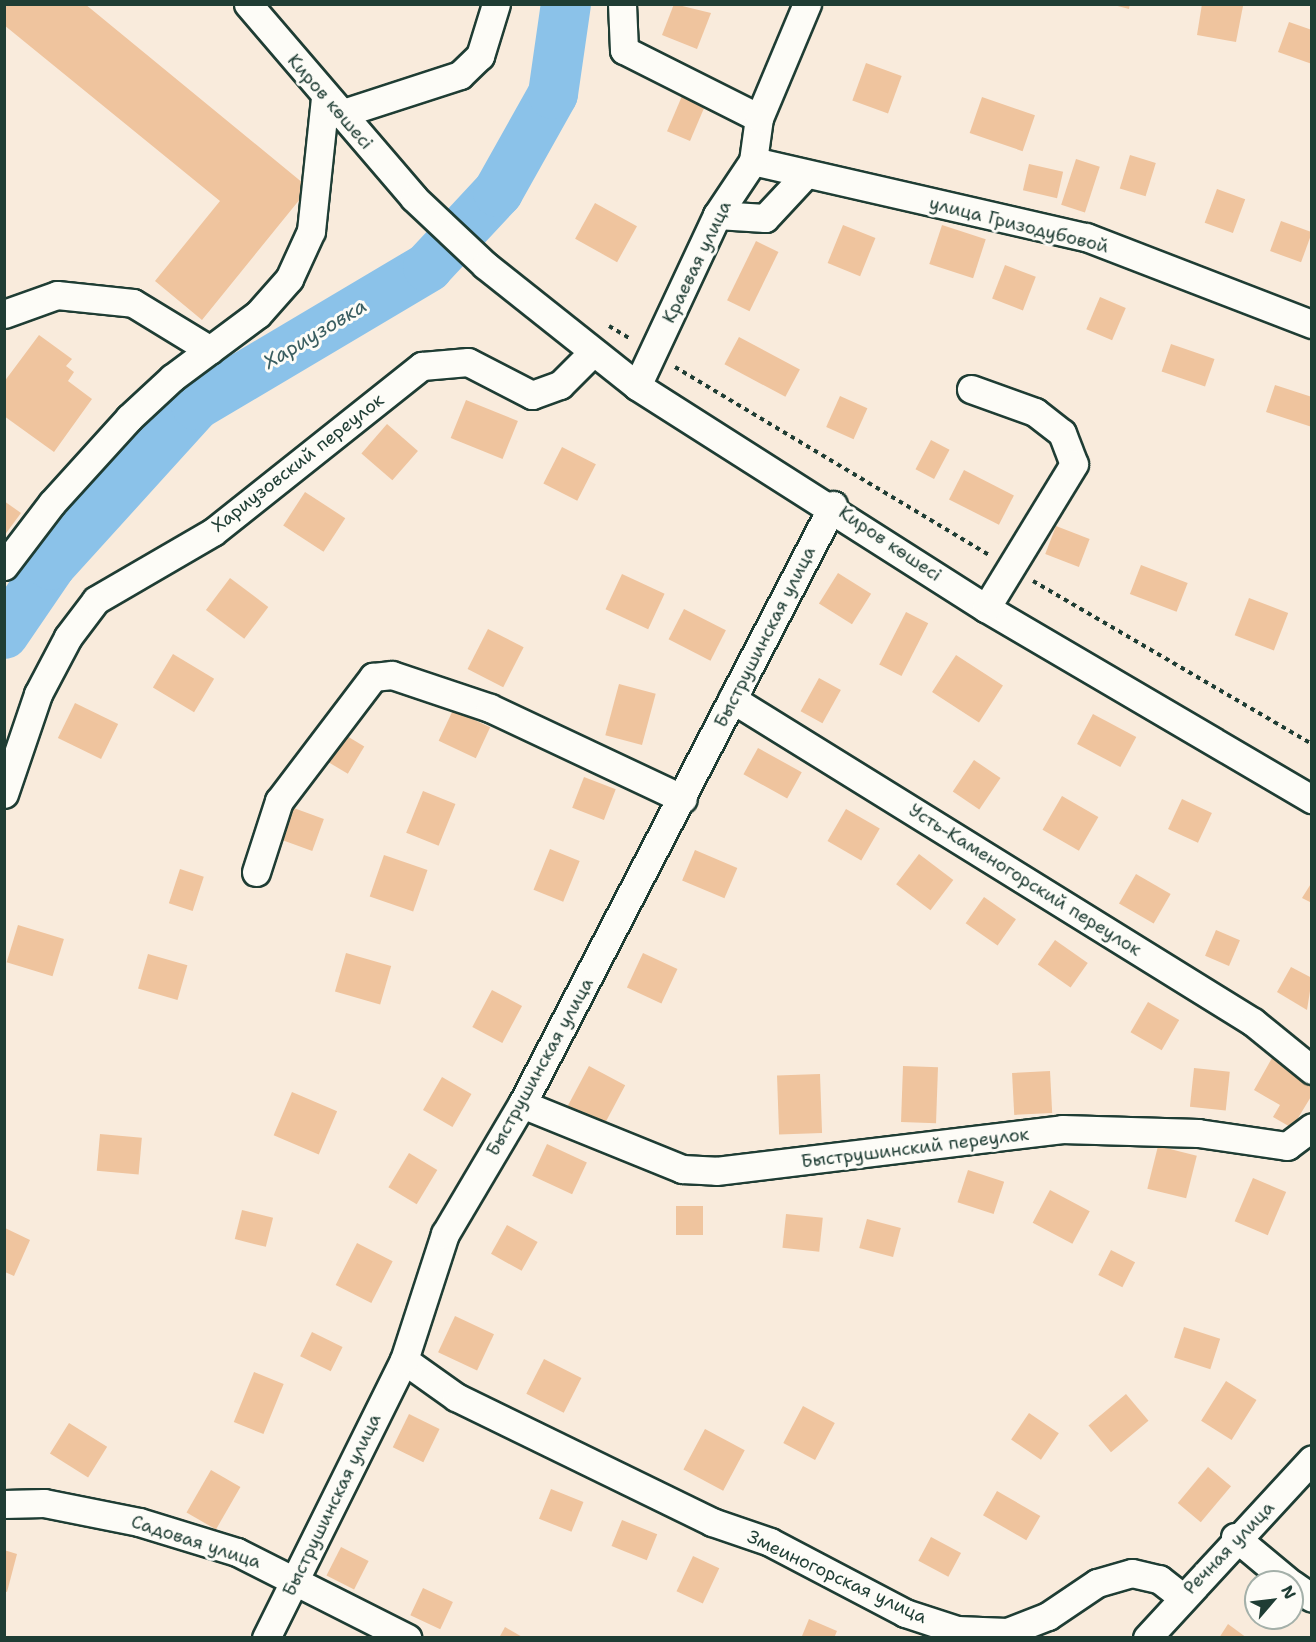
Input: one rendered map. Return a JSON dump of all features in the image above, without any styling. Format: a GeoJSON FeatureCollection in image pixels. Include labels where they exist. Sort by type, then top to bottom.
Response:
{"type":"FeatureCollection","features":[{"type":"Feature","properties":{"kind":"street","name":"Киров көшесі"},"geometry":{"type":"LineString","coordinates":[[248,4],[414,198],[485,265],[637,386],[833,506],[986,608],[1311,799]]}},
{"type":"Feature","properties":{"kind":"street"},"geometry":{"type":"LineString","coordinates":[[4,567],[52,503],[129,418],[210,350],[258,314],[289,279],[311,231],[333,106],[460,75],[480,56],[496,4]]}},
{"type":"Feature","properties":{"kind":"street"},"geometry":{"type":"LineString","coordinates":[[622,4],[624,50],[759,118]]}},
{"type":"Feature","properties":{"kind":"street","name":"Краевая улица"},"geometry":{"type":"LineString","coordinates":[[637,386],[717,215],[753,161],[759,118],[807,4]]}},
{"type":"Feature","properties":{"kind":"street","name":"улица Гризодубовой"},"geometry":{"type":"LineString","coordinates":[[753,161],[1086,237],[1311,324]]}},
{"type":"Feature","properties":{"kind":"street"},"geometry":{"type":"LineString","coordinates":[[717,215],[765,218],[806,174]]}},
{"type":"Feature","properties":{"kind":"street"},"geometry":{"type":"LineString","coordinates":[[4,314],[57,295],[133,303],[210,350]]}},
{"type":"Feature","properties":{"kind":"street","name":"Хариузовский переулок"},"geometry":{"type":"LineString","coordinates":[[4,794],[38,694],[68,637],[96,600],[213,532],[422,366],[468,362],[532,395],[560,385],[593,352]]}},
{"type":"Feature","properties":{"kind":"street"},"geometry":{"type":"LineString","coordinates":[[971,389],[1035,412],[1062,433],[1074,464],[1012,569],[986,608]]}},
{"type":"Feature","properties":{"kind":"street","name":"Быструшинская улица"},"geometry":{"type":"LineString","coordinates":[[266,1638],[404,1360],[445,1233],[522,1104],[683,800],[732,699],[833,506]]}},
{"type":"Feature","properties":{"kind":"street"},"geometry":{"type":"LineString","coordinates":[[256,872],[279,801],[373,678],[392,675],[490,708],[683,800]]}},
{"type":"Feature","properties":{"kind":"street","name":"Усть-Каменогорский переулок"},"geometry":{"type":"LineString","coordinates":[[732,699],[1254,1022],[1311,1070]]}},
{"type":"Feature","properties":{"kind":"street","name":"Быструшинский переулок"},"geometry":{"type":"LineString","coordinates":[[522,1104],[682,1169],[716,1171],[1062,1129],[1198,1133],[1287,1146],[1311,1127]]}},
{"type":"Feature","properties":{"kind":"street","name":"Змеиногорская улица"},"geometry":{"type":"LineString","coordinates":[[404,1360],[466,1402],[712,1522],[770,1542],[905,1613],[957,1630],[1007,1632],[1048,1616],[1097,1583],[1132,1573],[1159,1579],[1182,1597]]}},
{"type":"Feature","properties":{"kind":"street","name":"Речная улица"},"geometry":{"type":"LineString","coordinates":[[1148,1638],[1235,1538],[1311,1459]]}},
{"type":"Feature","properties":{"kind":"street","name":"Садовая улица"},"geometry":{"type":"LineString","coordinates":[[4,1504],[44,1503],[139,1522],[237,1552],[297,1578],[407,1638]]}},
{"type":"Feature","properties":{"kind":"street"},"geometry":{"type":"LineString","coordinates":[[1235,1538],[1275,1570]]}},
{"type":"Feature","properties":{"kind":"path"},"geometry":{"type":"LineString","coordinates":[[603,323],[1012,569],[1311,744]]}},
{"type":"Feature","properties":{"kind":"building"},"geometry":{"type":"Polygon","coordinates":[[[4,4],[85,4],[309,188],[202,320],[155,281],[220,201],[4,25],[4,4]]]}},
{"type":"Feature","properties":{"kind":"building"},"geometry":{"type":"Polygon","coordinates":[[[674,4],[711,13],[697,49],[662,35],[674,4]]]}},
{"type":"Feature","properties":{"kind":"building"},"geometry":{"type":"Polygon","coordinates":[[[1110,4],[1130,4],[1129,9],[1110,4]]]}},
{"type":"Feature","properties":{"kind":"building"},"geometry":{"type":"Polygon","coordinates":[[[1202,4],[1243,6],[1236,42],[1197,35],[1202,4]]]}},
{"type":"Feature","properties":{"kind":"building"},"geometry":{"type":"Polygon","coordinates":[[[1289,22],[1312,30],[1312,64],[1278,52],[1289,22]]]}},
{"type":"Feature","properties":{"kind":"building"},"geometry":{"type":"Polygon","coordinates":[[[866,63],[902,76],[888,114],[852,101],[866,63]]]}},
{"type":"Feature","properties":{"kind":"building"},"geometry":{"type":"Polygon","coordinates":[[[685,89],[708,99],[690,141],[667,131],[685,89]]]}},
{"type":"Feature","properties":{"kind":"building"},"geometry":{"type":"Polygon","coordinates":[[[982,97],[1035,115],[1023,151],[970,133],[982,97]]]}},
{"type":"Feature","properties":{"kind":"building"},"geometry":{"type":"Polygon","coordinates":[[[1130,155],[1156,163],[1146,196],[1120,188],[1130,155]]]}},
{"type":"Feature","properties":{"kind":"building"},"geometry":{"type":"Polygon","coordinates":[[[1076,159],[1100,167],[1085,212],[1061,205],[1076,159]]]}},
{"type":"Feature","properties":{"kind":"building"},"geometry":{"type":"Polygon","coordinates":[[[1029,164],[1063,172],[1057,198],[1023,190],[1029,164]]]}},
{"type":"Feature","properties":{"kind":"building"},"geometry":{"type":"Polygon","coordinates":[[[1217,189],[1245,199],[1233,233],[1205,223],[1217,189]]]}},
{"type":"Feature","properties":{"kind":"building"},"geometry":{"type":"Polygon","coordinates":[[[595,203],[637,226],[617,262],[575,239],[595,203]]]}},
{"type":"Feature","properties":{"kind":"building"},"geometry":{"type":"Polygon","coordinates":[[[1281,221],[1312,232],[1301,262],[1270,251],[1281,221]]]}},
{"type":"Feature","properties":{"kind":"building"},"geometry":{"type":"Polygon","coordinates":[[[843,225],[875,238],[860,276],[828,263],[843,225]]]}},
{"type":"Feature","properties":{"kind":"building"},"geometry":{"type":"Polygon","coordinates":[[[942,225],[986,239],[973,278],[929,264],[942,225]]]}},
{"type":"Feature","properties":{"kind":"building"},"geometry":{"type":"Polygon","coordinates":[[[756,241],[778,252],[750,311],[727,300],[756,241]]]}},
{"type":"Feature","properties":{"kind":"building"},"geometry":{"type":"Polygon","coordinates":[[[1005,265],[1036,277],[1023,310],[992,299],[1005,265]]]}},
{"type":"Feature","properties":{"kind":"building"},"geometry":{"type":"Polygon","coordinates":[[[1100,297],[1126,308],[1112,340],[1086,329],[1100,297]]]}},
{"type":"Feature","properties":{"kind":"building"},"geometry":{"type":"Polygon","coordinates":[[[39,335],[72,359],[66,366],[74,372],[68,381],[92,399],[54,452],[4,416],[4,382],[39,335]]]}},
{"type":"Feature","properties":{"kind":"building"},"geometry":{"type":"Polygon","coordinates":[[[739,337],[800,369],[785,397],[724,364],[739,337]]]}},
{"type":"Feature","properties":{"kind":"building"},"geometry":{"type":"Polygon","coordinates":[[[1171,344],[1214,359],[1205,386],[1162,371],[1171,344]]]}},
{"type":"Feature","properties":{"kind":"building"},"geometry":{"type":"Polygon","coordinates":[[[1275,385],[1312,397],[1312,427],[1266,412],[1275,385]]]}},
{"type":"Feature","properties":{"kind":"building"},"geometry":{"type":"Polygon","coordinates":[[[840,396],[867,408],[854,439],[826,427],[840,396]]]}},
{"type":"Feature","properties":{"kind":"building"},"geometry":{"type":"Polygon","coordinates":[[[466,400],[518,421],[503,459],[451,438],[466,400]]]}},
{"type":"Feature","properties":{"kind":"building"},"geometry":{"type":"Polygon","coordinates":[[[387,424],[418,451],[392,480],[361,453],[387,424]]]}},
{"type":"Feature","properties":{"kind":"building"},"geometry":{"type":"Polygon","coordinates":[[[931,440],[950,450],[934,479],[916,469],[931,440]]]}},
{"type":"Feature","properties":{"kind":"building"},"geometry":{"type":"Polygon","coordinates":[[[562,447],[596,464],[577,501],[543,484],[562,447]]]}},
{"type":"Feature","properties":{"kind":"building"},"geometry":{"type":"Polygon","coordinates":[[[964,470],[1014,495],[999,525],[949,499],[964,470]]]}},
{"type":"Feature","properties":{"kind":"building"},"geometry":{"type":"Polygon","coordinates":[[[305,492],[345,518],[323,552],[283,526],[305,492]]]}},
{"type":"Feature","properties":{"kind":"building"},"geometry":{"type":"Polygon","coordinates":[[[4,501],[21,513],[4,536],[4,501]]]}},
{"type":"Feature","properties":{"kind":"building"},"geometry":{"type":"Polygon","coordinates":[[[1056,526],[1090,539],[1079,567],[1045,554],[1056,526]]]}},
{"type":"Feature","properties":{"kind":"building"},"geometry":{"type":"Polygon","coordinates":[[[1141,565],[1188,583],[1177,612],[1130,594],[1141,565]]]}},
{"type":"Feature","properties":{"kind":"building"},"geometry":{"type":"Polygon","coordinates":[[[838,573],[871,594],[852,624],[819,604],[838,573]]]}},
{"type":"Feature","properties":{"kind":"building"},"geometry":{"type":"Polygon","coordinates":[[[622,574],[665,594],[648,629],[606,609],[622,574]]]}},
{"type":"Feature","properties":{"kind":"building"},"geometry":{"type":"Polygon","coordinates":[[[230,578],[268,607],[244,639],[206,610],[230,578]]]}},
{"type":"Feature","properties":{"kind":"building"},"geometry":{"type":"Polygon","coordinates":[[[1249,598],[1288,613],[1274,650],[1235,635],[1249,598]]]}},
{"type":"Feature","properties":{"kind":"building"},"geometry":{"type":"Polygon","coordinates":[[[684,609],[726,630],[710,661],[669,639],[684,609]]]}},
{"type":"Feature","properties":{"kind":"building"},"geometry":{"type":"Polygon","coordinates":[[[906,612],[928,623],[901,676],[879,665],[906,612]]]}},
{"type":"Feature","properties":{"kind":"building"},"geometry":{"type":"Polygon","coordinates":[[[488,629],[524,647],[503,687],[468,669],[488,629]]]}},
{"type":"Feature","properties":{"kind":"building"},"geometry":{"type":"Polygon","coordinates":[[[173,654],[214,679],[194,712],[153,687],[173,654]]]}},
{"type":"Feature","properties":{"kind":"building"},"geometry":{"type":"Polygon","coordinates":[[[956,655],[1003,685],[979,722],[932,692],[956,655]]]}},
{"type":"Feature","properties":{"kind":"building"},"geometry":{"type":"Polygon","coordinates":[[[819,678],[841,690],[822,723],[801,711],[819,678]]]}},
{"type":"Feature","properties":{"kind":"building"},"geometry":{"type":"Polygon","coordinates":[[[619,684],[656,694],[642,745],[605,735],[619,684]]]}},
{"type":"Feature","properties":{"kind":"building"},"geometry":{"type":"Polygon","coordinates":[[[75,703],[118,724],[101,759],[58,738],[75,703]]]}},
{"type":"Feature","properties":{"kind":"building"},"geometry":{"type":"Polygon","coordinates":[[[453,710],[490,727],[476,758],[439,741],[453,710]]]}},
{"type":"Feature","properties":{"kind":"building"},"geometry":{"type":"Polygon","coordinates":[[[1093,714],[1136,737],[1120,767],[1077,744],[1093,714]]]}},
{"type":"Feature","properties":{"kind":"building"},"geometry":{"type":"Polygon","coordinates":[[[342,733],[364,746],[348,774],[326,760],[342,733]]]}},
{"type":"Feature","properties":{"kind":"building"},"geometry":{"type":"Polygon","coordinates":[[[758,748],[802,772],[787,798],[743,774],[758,748]]]}},
{"type":"Feature","properties":{"kind":"building"},"geometry":{"type":"Polygon","coordinates":[[[974,760],[1001,778],[979,809],[953,792],[974,760]]]}},
{"type":"Feature","properties":{"kind":"building"},"geometry":{"type":"Polygon","coordinates":[[[584,777],[616,789],[604,820],[572,808],[584,777]]]}},
{"type":"Feature","properties":{"kind":"building"},"geometry":{"type":"Polygon","coordinates":[[[423,791],[455,804],[439,846],[406,833],[423,791]]]}},
{"type":"Feature","properties":{"kind":"building"},"geometry":{"type":"Polygon","coordinates":[[[1062,796],[1098,817],[1079,851],[1042,830],[1062,796]]]}},
{"type":"Feature","properties":{"kind":"building"},"geometry":{"type":"Polygon","coordinates":[[[1182,799],[1212,813],[1198,843],[1168,829],[1182,799]]]}},
{"type":"Feature","properties":{"kind":"building"},"geometry":{"type":"Polygon","coordinates":[[[291,807],[324,819],[312,851],[279,839],[291,807]]]}},
{"type":"Feature","properties":{"kind":"building"},"geometry":{"type":"Polygon","coordinates":[[[846,809],[880,828],[861,861],[828,841],[846,809]]]}},
{"type":"Feature","properties":{"kind":"building"},"geometry":{"type":"Polygon","coordinates":[[[550,849],[580,861],[563,902],[534,890],[550,849]]]}},
{"type":"Feature","properties":{"kind":"building"},"geometry":{"type":"Polygon","coordinates":[[[695,850],[737,868],[724,898],[682,880],[695,850]]]}},
{"type":"Feature","properties":{"kind":"building"},"geometry":{"type":"Polygon","coordinates":[[[919,854],[953,880],[930,910],[896,884],[919,854]]]}},
{"type":"Feature","properties":{"kind":"building"},"geometry":{"type":"Polygon","coordinates":[[[384,855],[427,870],[413,912],[370,897],[384,855]]]}},
{"type":"Feature","properties":{"kind":"building"},"geometry":{"type":"Polygon","coordinates":[[[180,869],[204,877],[193,911],[169,903],[180,869]]]}},
{"type":"Feature","properties":{"kind":"building"},"geometry":{"type":"Polygon","coordinates":[[[1136,874],[1171,894],[1154,923],[1119,903],[1136,874]]]}},
{"type":"Feature","properties":{"kind":"building"},"geometry":{"type":"Polygon","coordinates":[[[1312,882],[1312,903],[1302,898],[1312,882]]]}},
{"type":"Feature","properties":{"kind":"building"},"geometry":{"type":"Polygon","coordinates":[[[984,897],[1016,919],[998,946],[966,923],[984,897]]]}},
{"type":"Feature","properties":{"kind":"building"},"geometry":{"type":"Polygon","coordinates":[[[18,925],[64,939],[53,976],[7,962],[18,925]]]}},
{"type":"Feature","properties":{"kind":"building"},"geometry":{"type":"Polygon","coordinates":[[[1216,930],[1240,940],[1229,966],[1205,956],[1216,930]]]}},
{"type":"Feature","properties":{"kind":"building"},"geometry":{"type":"Polygon","coordinates":[[[1055,940],[1088,963],[1071,988],[1038,965],[1055,940]]]}},
{"type":"Feature","properties":{"kind":"building"},"geometry":{"type":"Polygon","coordinates":[[[346,953],[391,966],[380,1004],[335,991],[346,953]]]}},
{"type":"Feature","properties":{"kind":"building"},"geometry":{"type":"Polygon","coordinates":[[[643,953],[677,969],[661,1003],[627,987],[643,953]]]}},
{"type":"Feature","properties":{"kind":"building"},"geometry":{"type":"Polygon","coordinates":[[[148,954],[187,965],[177,1000],[138,989],[148,954]]]}},
{"type":"Feature","properties":{"kind":"building"},"geometry":{"type":"Polygon","coordinates":[[[1291,967],[1312,978],[1307,1010],[1277,992],[1291,967]]]}},
{"type":"Feature","properties":{"kind":"building"},"geometry":{"type":"Polygon","coordinates":[[[492,990],[522,1006],[502,1043],[472,1027],[492,990]]]}},
{"type":"Feature","properties":{"kind":"building"},"geometry":{"type":"Polygon","coordinates":[[[1148,1002],[1179,1020],[1162,1050],[1130,1032],[1148,1002]]]}},
{"type":"Feature","properties":{"kind":"building"},"geometry":{"type":"Polygon","coordinates":[[[1272,1058],[1312,1080],[1312,1095],[1292,1128],[1273,1117],[1280,1105],[1254,1090],[1272,1058]]]}},
{"type":"Feature","properties":{"kind":"building"},"geometry":{"type":"Polygon","coordinates":[[[589,1066],[625,1085],[603,1127],[567,1107],[589,1066]]]}},
{"type":"Feature","properties":{"kind":"building"},"geometry":{"type":"Polygon","coordinates":[[[903,1066],[938,1067],[936,1123],[901,1122],[903,1066]]]}},
{"type":"Feature","properties":{"kind":"building"},"geometry":{"type":"Polygon","coordinates":[[[1194,1068],[1230,1072],[1226,1111],[1190,1107],[1194,1068]]]}},
{"type":"Feature","properties":{"kind":"building"},"geometry":{"type":"Polygon","coordinates":[[[1050,1071],[1052,1113],[1014,1115],[1012,1073],[1050,1071]]]}},
{"type":"Feature","properties":{"kind":"building"},"geometry":{"type":"Polygon","coordinates":[[[820,1074],[822,1133],[779,1134],[777,1076],[820,1074]]]}},
{"type":"Feature","properties":{"kind":"building"},"geometry":{"type":"Polygon","coordinates":[[[442,1077],[471,1094],[452,1127],[423,1110],[442,1077]]]}},
{"type":"Feature","properties":{"kind":"building"},"geometry":{"type":"Polygon","coordinates":[[[292,1092],[337,1111],[319,1154],[274,1135],[292,1092]]]}},
{"type":"Feature","properties":{"kind":"building"},"geometry":{"type":"Polygon","coordinates":[[[100,1134],[142,1138],[139,1175],[97,1171],[100,1134]]]}},
{"type":"Feature","properties":{"kind":"building"},"geometry":{"type":"Polygon","coordinates":[[[547,1144],[587,1163],[572,1194],[532,1176],[547,1144]]]}},
{"type":"Feature","properties":{"kind":"building"},"geometry":{"type":"Polygon","coordinates":[[[1158,1146],[1197,1156],[1186,1198],[1147,1189],[1158,1146]]]}},
{"type":"Feature","properties":{"kind":"building"},"geometry":{"type":"Polygon","coordinates":[[[409,1153],[437,1170],[417,1204],[388,1187],[409,1153]]]}},
{"type":"Feature","properties":{"kind":"building"},"geometry":{"type":"Polygon","coordinates":[[[968,1170],[1004,1182],[994,1214],[957,1202],[968,1170]]]}},
{"type":"Feature","properties":{"kind":"building"},"geometry":{"type":"Polygon","coordinates":[[[1253,1178],[1286,1192],[1268,1235],[1235,1221],[1253,1178]]]}},
{"type":"Feature","properties":{"kind":"building"},"geometry":{"type":"Polygon","coordinates":[[[1050,1190],[1090,1211],[1072,1244],[1033,1223],[1050,1190]]]}},
{"type":"Feature","properties":{"kind":"building"},"geometry":{"type":"Polygon","coordinates":[[[676,1206],[703,1206],[703,1235],[676,1235],[676,1206]]]}},
{"type":"Feature","properties":{"kind":"building"},"geometry":{"type":"Polygon","coordinates":[[[242,1210],[273,1218],[266,1247],[235,1239],[242,1210]]]}},
{"type":"Feature","properties":{"kind":"building"},"geometry":{"type":"Polygon","coordinates":[[[786,1214],[823,1218],[819,1252],[782,1248],[786,1214]]]}},
{"type":"Feature","properties":{"kind":"building"},"geometry":{"type":"Polygon","coordinates":[[[867,1219],[901,1228],[893,1257],[859,1248],[867,1219]]]}},
{"type":"Feature","properties":{"kind":"building"},"geometry":{"type":"Polygon","coordinates":[[[507,1225],[538,1242],[522,1271],[491,1254],[507,1225]]]}},
{"type":"Feature","properties":{"kind":"building"},"geometry":{"type":"Polygon","coordinates":[[[5,1228],[30,1240],[14,1276],[5,1272],[5,1228]]]}},
{"type":"Feature","properties":{"kind":"building"},"geometry":{"type":"Polygon","coordinates":[[[357,1243],[393,1261],[371,1303],[336,1285],[357,1243]]]}},
{"type":"Feature","properties":{"kind":"building"},"geometry":{"type":"Polygon","coordinates":[[[1111,1250],[1135,1262],[1122,1287],[1098,1275],[1111,1250]]]}},
{"type":"Feature","properties":{"kind":"building"},"geometry":{"type":"Polygon","coordinates":[[[455,1316],[494,1334],[477,1370],[438,1352],[455,1316]]]}},
{"type":"Feature","properties":{"kind":"building"},"geometry":{"type":"Polygon","coordinates":[[[1184,1327],[1220,1339],[1210,1369],[1174,1357],[1184,1327]]]}},
{"type":"Feature","properties":{"kind":"building"},"geometry":{"type":"Polygon","coordinates":[[[312,1332],[343,1347],[331,1371],[300,1356],[312,1332]]]}},
{"type":"Feature","properties":{"kind":"building"},"geometry":{"type":"Polygon","coordinates":[[[544,1359],[581,1378],[564,1413],[526,1394],[544,1359]]]}},
{"type":"Feature","properties":{"kind":"building"},"geometry":{"type":"Polygon","coordinates":[[[254,1372],[284,1384],[263,1434],[234,1422],[254,1372]]]}},
{"type":"Feature","properties":{"kind":"building"},"geometry":{"type":"Polygon","coordinates":[[[1226,1381],[1257,1400],[1232,1440],[1201,1421],[1226,1381]]]}},
{"type":"Feature","properties":{"kind":"building"},"geometry":{"type":"Polygon","coordinates":[[[1126,1394],[1148,1421],[1111,1452],[1088,1425],[1126,1394]]]}},
{"type":"Feature","properties":{"kind":"building"},"geometry":{"type":"Polygon","coordinates":[[[803,1406],[835,1423],[815,1460],[783,1443],[803,1406]]]}},
{"type":"Feature","properties":{"kind":"building"},"geometry":{"type":"Polygon","coordinates":[[[1029,1413],[1059,1433],[1041,1460],[1011,1440],[1029,1413]]]}},
{"type":"Feature","properties":{"kind":"building"},"geometry":{"type":"Polygon","coordinates":[[[409,1414],[440,1429],[423,1462],[393,1447],[409,1414]]]}},
{"type":"Feature","properties":{"kind":"building"},"geometry":{"type":"Polygon","coordinates":[[[69,1423],[107,1447],[88,1477],[50,1454],[69,1423]]]}},
{"type":"Feature","properties":{"kind":"building"},"geometry":{"type":"Polygon","coordinates":[[[705,1429],[745,1450],[723,1491],[683,1470],[705,1429]]]}},
{"type":"Feature","properties":{"kind":"building"},"geometry":{"type":"Polygon","coordinates":[[[1208,1467],[1231,1486],[1201,1522],[1178,1503],[1208,1467]]]}},
{"type":"Feature","properties":{"kind":"building"},"geometry":{"type":"Polygon","coordinates":[[[211,1470],[240,1487],[216,1529],[186,1512],[211,1470]]]}},
{"type":"Feature","properties":{"kind":"building"},"geometry":{"type":"Polygon","coordinates":[[[551,1489],[583,1502],[571,1532],[539,1519],[551,1489]]]}},
{"type":"Feature","properties":{"kind":"building"},"geometry":{"type":"Polygon","coordinates":[[[997,1491],[1040,1516],[1026,1540],[983,1515],[997,1491]]]}},
{"type":"Feature","properties":{"kind":"building"},"geometry":{"type":"Polygon","coordinates":[[[622,1520],[657,1534],[647,1560],[612,1546],[622,1520]]]}},
{"type":"Feature","properties":{"kind":"building"},"geometry":{"type":"Polygon","coordinates":[[[931,1537],[961,1553],[948,1577],[918,1561],[931,1537]]]}},
{"type":"Feature","properties":{"kind":"building"},"geometry":{"type":"Polygon","coordinates":[[[341,1547],[369,1561],[354,1590],[326,1576],[341,1547]]]}},
{"type":"Feature","properties":{"kind":"building"},"geometry":{"type":"Polygon","coordinates":[[[4,1550],[17,1554],[7,1592],[4,1591],[4,1550]]]}},
{"type":"Feature","properties":{"kind":"building"},"geometry":{"type":"Polygon","coordinates":[[[693,1556],[719,1568],[703,1604],[677,1591],[693,1556]]]}},
{"type":"Feature","properties":{"kind":"building"},"geometry":{"type":"Polygon","coordinates":[[[423,1588],[453,1602],[440,1629],[410,1615],[423,1588]]]}},
{"type":"Feature","properties":{"kind":"building"},"geometry":{"type":"Polygon","coordinates":[[[809,1619],[837,1631],[834,1638],[802,1636],[809,1619]]]}},
{"type":"Feature","properties":{"kind":"building"},"geometry":{"type":"Polygon","coordinates":[[[1228,1624],[1247,1638],[1219,1638],[1228,1624]]]}},
{"type":"Feature","properties":{"kind":"building"},"geometry":{"type":"Polygon","coordinates":[[[505,1627],[524,1638],[499,1638],[505,1627]]]}},
{"type":"Feature","properties":{"kind":"waterway","name":"Хариузовка"},"geometry":{"type":"LineString","coordinates":[[4,634],[51,565],[196,405],[428,267],[498,192],[553,94],[566,4]]}}]}
